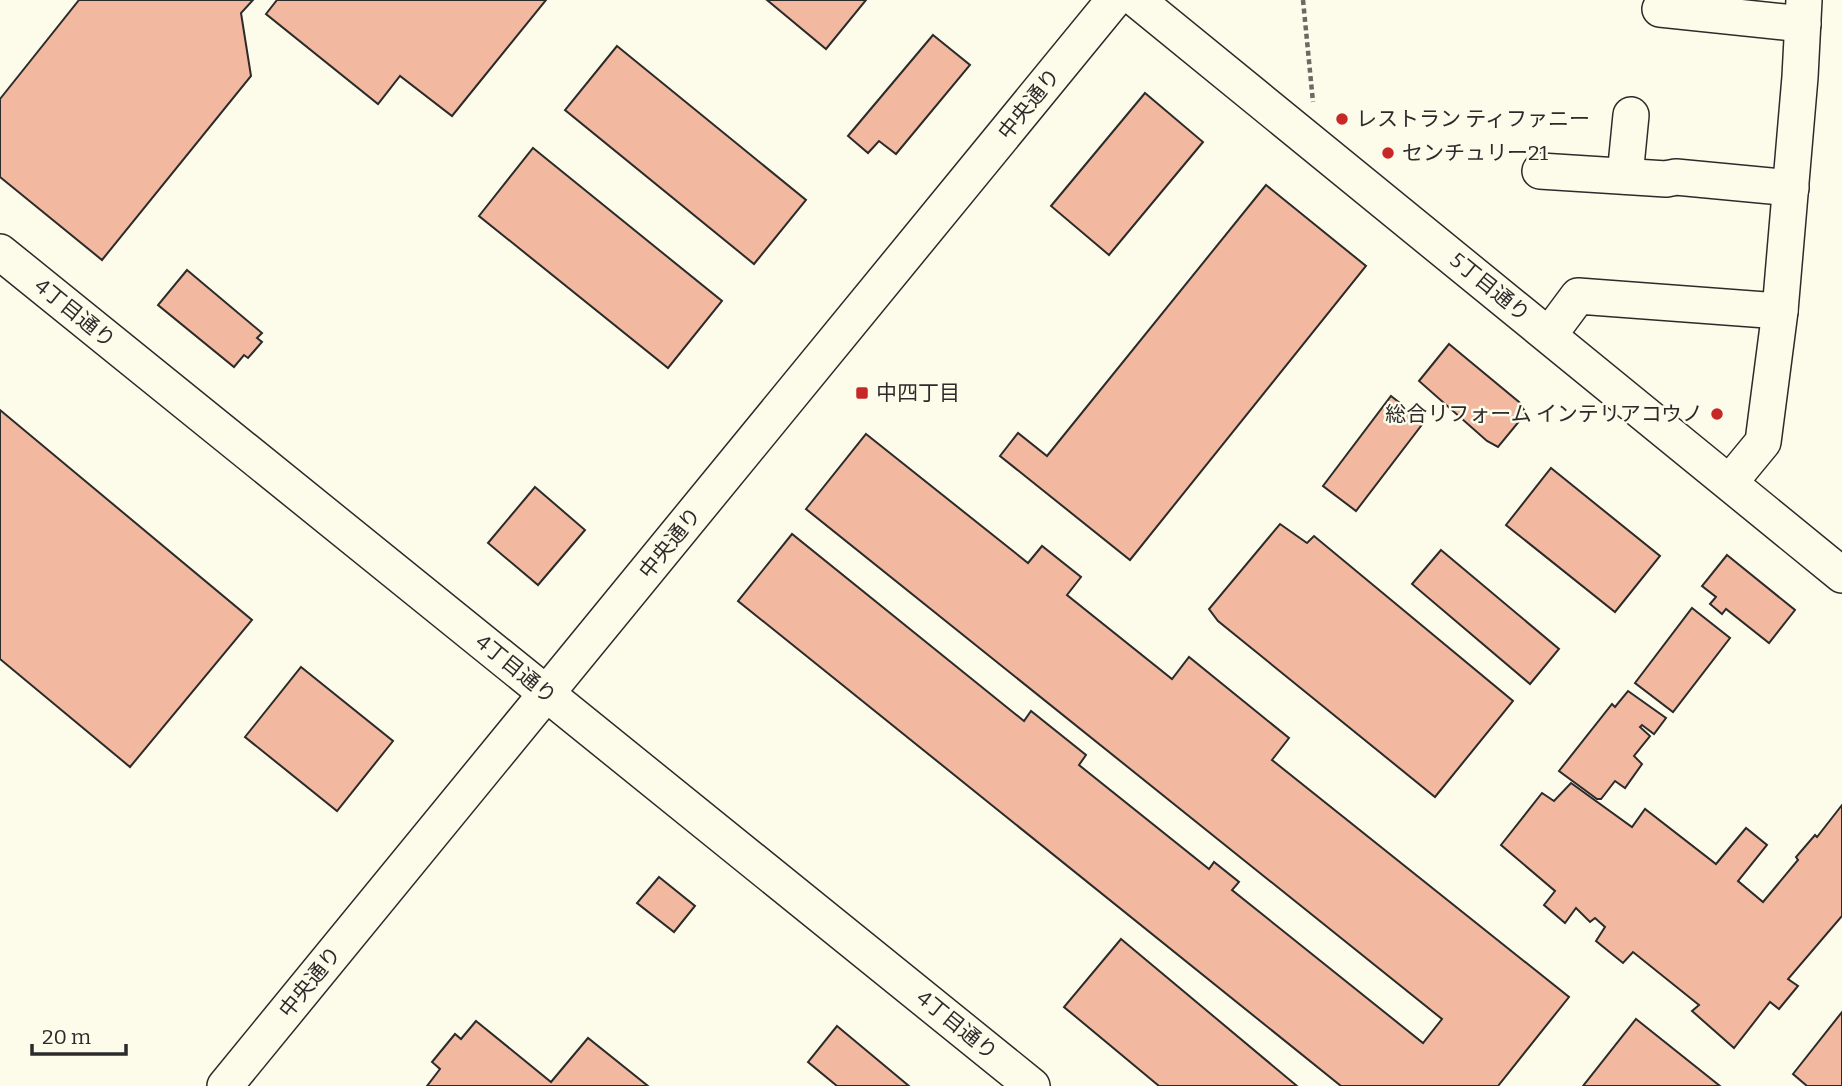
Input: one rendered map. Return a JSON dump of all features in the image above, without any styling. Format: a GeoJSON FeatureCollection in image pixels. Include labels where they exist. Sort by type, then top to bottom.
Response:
{"type":"FeatureCollection","features":[{"type":"Feature","properties":{"kind":"street","name":"中央通り"},"geometry":{"type":"LineString","coordinates":[[225,1086],[1114,0]]}},
{"type":"Feature","properties":{"kind":"street","name":"5丁目通り"},"geometry":{"type":"LineString","coordinates":[[1137,0],[1842,575]]}},
{"type":"Feature","properties":{"kind":"street"},"geometry":{"type":"LineString","coordinates":[[1660,9],[1804,12],[1780,311],[1763,442],[1730,482]]}},
{"type":"Feature","properties":{"kind":"street"},"geometry":{"type":"LineString","coordinates":[[1625,176],[1631,115]]}},
{"type":"Feature","properties":{"kind":"street"},"geometry":{"type":"LineString","coordinates":[[1541,171],[1667,180],[1675,177],[1791,188]]}},
{"type":"Feature","properties":{"kind":"street","name":"4丁目通り"},"geometry":{"type":"LineString","coordinates":[[0,252],[1032,1086]]}},
{"type":"Feature","properties":{"kind":"street"},"geometry":{"type":"LineString","coordinates":[[1549,335],[1578,296],[1780,311]]}},
{"type":"Feature","properties":{"kind":"path"},"geometry":{"type":"LineString","coordinates":[[1302,134],[1314,116],[1303,0]]}},
{"type":"Feature","properties":{"kind":"building"},"geometry":{"type":"Polygon","coordinates":[[[79,0],[253,0],[241,13],[251,76],[102,260],[0,177],[0,99],[79,0]]]}},
{"type":"Feature","properties":{"kind":"building"},"geometry":{"type":"Polygon","coordinates":[[[277,0],[546,0],[452,116],[400,76],[378,104],[266,14],[277,0]]]}},
{"type":"Feature","properties":{"kind":"building"},"geometry":{"type":"Polygon","coordinates":[[[767,0],[866,0],[826,49],[767,0]]]}},
{"type":"Feature","properties":{"kind":"building"},"geometry":{"type":"Polygon","coordinates":[[[933,35],[970,65],[896,154],[879,141],[868,153],[848,136],[933,35]]]}},
{"type":"Feature","properties":{"kind":"building"},"geometry":{"type":"Polygon","coordinates":[[[617,46],[806,200],[754,264],[565,110],[617,46]]]}},
{"type":"Feature","properties":{"kind":"building"},"geometry":{"type":"Polygon","coordinates":[[[1145,93],[1203,142],[1109,255],[1051,206],[1145,93]]]}},
{"type":"Feature","properties":{"kind":"building"},"geometry":{"type":"Polygon","coordinates":[[[533,148],[722,301],[668,368],[479,216],[533,148]]]}},
{"type":"Feature","properties":{"kind":"building"},"geometry":{"type":"Polygon","coordinates":[[[1266,185],[1366,266],[1130,560],[1000,456],[1018,433],[1047,456],[1266,185]]]}},
{"type":"Feature","properties":{"kind":"building"},"geometry":{"type":"Polygon","coordinates":[[[187,270],[262,333],[257,338],[262,342],[248,358],[244,355],[234,367],[158,305],[187,270]]]}},
{"type":"Feature","properties":{"kind":"building"},"geometry":{"type":"Polygon","coordinates":[[[1449,344],[1519,402],[1526,413],[1498,447],[1487,441],[1419,381],[1449,344]]]}},
{"type":"Feature","properties":{"kind":"building"},"geometry":{"type":"Polygon","coordinates":[[[1391,396],[1424,422],[1356,511],[1323,486],[1391,396]]]}},
{"type":"Feature","properties":{"kind":"building"},"geometry":{"type":"Polygon","coordinates":[[[0,410],[252,620],[130,767],[0,659],[0,410]]]}},
{"type":"Feature","properties":{"kind":"building"},"geometry":{"type":"Polygon","coordinates":[[[866,434],[1028,563],[1042,546],[1081,577],[1067,595],[1172,679],[1189,657],[1289,738],[1272,760],[1569,997],[1498,1086],[1341,1086],[738,601],[792,534],[1024,721],[1031,711],[1086,755],[1079,765],[1209,869],[1214,862],[1239,882],[1232,890],[1423,1043],[1442,1019],[806,509],[866,434]]]}},
{"type":"Feature","properties":{"kind":"building"},"geometry":{"type":"Polygon","coordinates":[[[1551,468],[1660,556],[1615,612],[1506,525],[1551,468]]]}},
{"type":"Feature","properties":{"kind":"building"},"geometry":{"type":"Polygon","coordinates":[[[535,487],[585,530],[538,585],[488,543],[535,487]]]}},
{"type":"Feature","properties":{"kind":"building"},"geometry":{"type":"Polygon","coordinates":[[[1280,524],[1307,543],[1314,536],[1513,701],[1435,797],[1218,621],[1209,609],[1280,524]]]}},
{"type":"Feature","properties":{"kind":"building"},"geometry":{"type":"Polygon","coordinates":[[[1441,550],[1559,649],[1530,684],[1412,584],[1441,550]]]}},
{"type":"Feature","properties":{"kind":"building"},"geometry":{"type":"Polygon","coordinates":[[[1727,555],[1795,610],[1769,643],[1726,609],[1722,614],[1710,604],[1716,597],[1702,586],[1727,555]]]}},
{"type":"Feature","properties":{"kind":"building"},"geometry":{"type":"Polygon","coordinates":[[[1692,608],[1730,638],[1673,712],[1635,683],[1692,608]]]}},
{"type":"Feature","properties":{"kind":"building"},"geometry":{"type":"Polygon","coordinates":[[[301,667],[393,741],[337,811],[245,737],[301,667]]]}},
{"type":"Feature","properties":{"kind":"building"},"geometry":{"type":"Polygon","coordinates":[[[1628,691],[1666,718],[1654,734],[1642,725],[1640,727],[1650,736],[1634,756],[1642,764],[1625,788],[1615,781],[1601,799],[1597,799],[1559,771],[1612,704],[1615,707],[1628,691]]]}},
{"type":"Feature","properties":{"kind":"building"},"geometry":{"type":"Polygon","coordinates":[[[1571,783],[1632,827],[1645,809],[1716,864],[1746,828],[1767,845],[1738,881],[1763,902],[1798,860],[1796,857],[1815,835],[1817,837],[1842,805],[1842,916],[1788,979],[1798,986],[1779,1009],[1770,1002],[1734,1048],[1692,1011],[1699,1005],[1633,952],[1623,963],[1596,941],[1605,927],[1595,918],[1590,922],[1576,908],[1565,923],[1544,905],[1555,891],[1501,845],[1542,793],[1554,801],[1571,783]]]}},
{"type":"Feature","properties":{"kind":"building"},"geometry":{"type":"Polygon","coordinates":[[[659,877],[695,906],[674,932],[637,903],[659,877]]]}},
{"type":"Feature","properties":{"kind":"building"},"geometry":{"type":"Polygon","coordinates":[[[1121,939],[1297,1086],[1159,1086],[1064,1007],[1121,939]]]}},
{"type":"Feature","properties":{"kind":"building"},"geometry":{"type":"Polygon","coordinates":[[[1842,1012],[1842,1086],[1807,1086],[1793,1074],[1842,1012]]]}},
{"type":"Feature","properties":{"kind":"building"},"geometry":{"type":"Polygon","coordinates":[[[1636,1019],[1720,1086],[1583,1086],[1636,1019]]]}},
{"type":"Feature","properties":{"kind":"building"},"geometry":{"type":"Polygon","coordinates":[[[476,1021],[551,1082],[588,1038],[648,1086],[427,1086],[440,1069],[432,1062],[455,1034],[461,1039],[476,1021]]]}},
{"type":"Feature","properties":{"kind":"building"},"geometry":{"type":"Polygon","coordinates":[[[837,1026],[909,1086],[837,1086],[808,1062],[837,1026]]]}},
{"type":"Feature","properties":{"kind":"place","name":"レストラン ティファニー"},"geometry":{"type":"Point","coordinates":[1342,119]}},
{"type":"Feature","properties":{"kind":"place","name":"センチュリー21"},"geometry":{"type":"Point","coordinates":[1388,153]}},
{"type":"Feature","properties":{"kind":"place","name":"中四丁目"},"geometry":{"type":"Point","coordinates":[862,393]}},
{"type":"Feature","properties":{"kind":"place","name":"総合リフォーム インテリアコウノ"},"geometry":{"type":"Point","coordinates":[1717,414]}}]}
